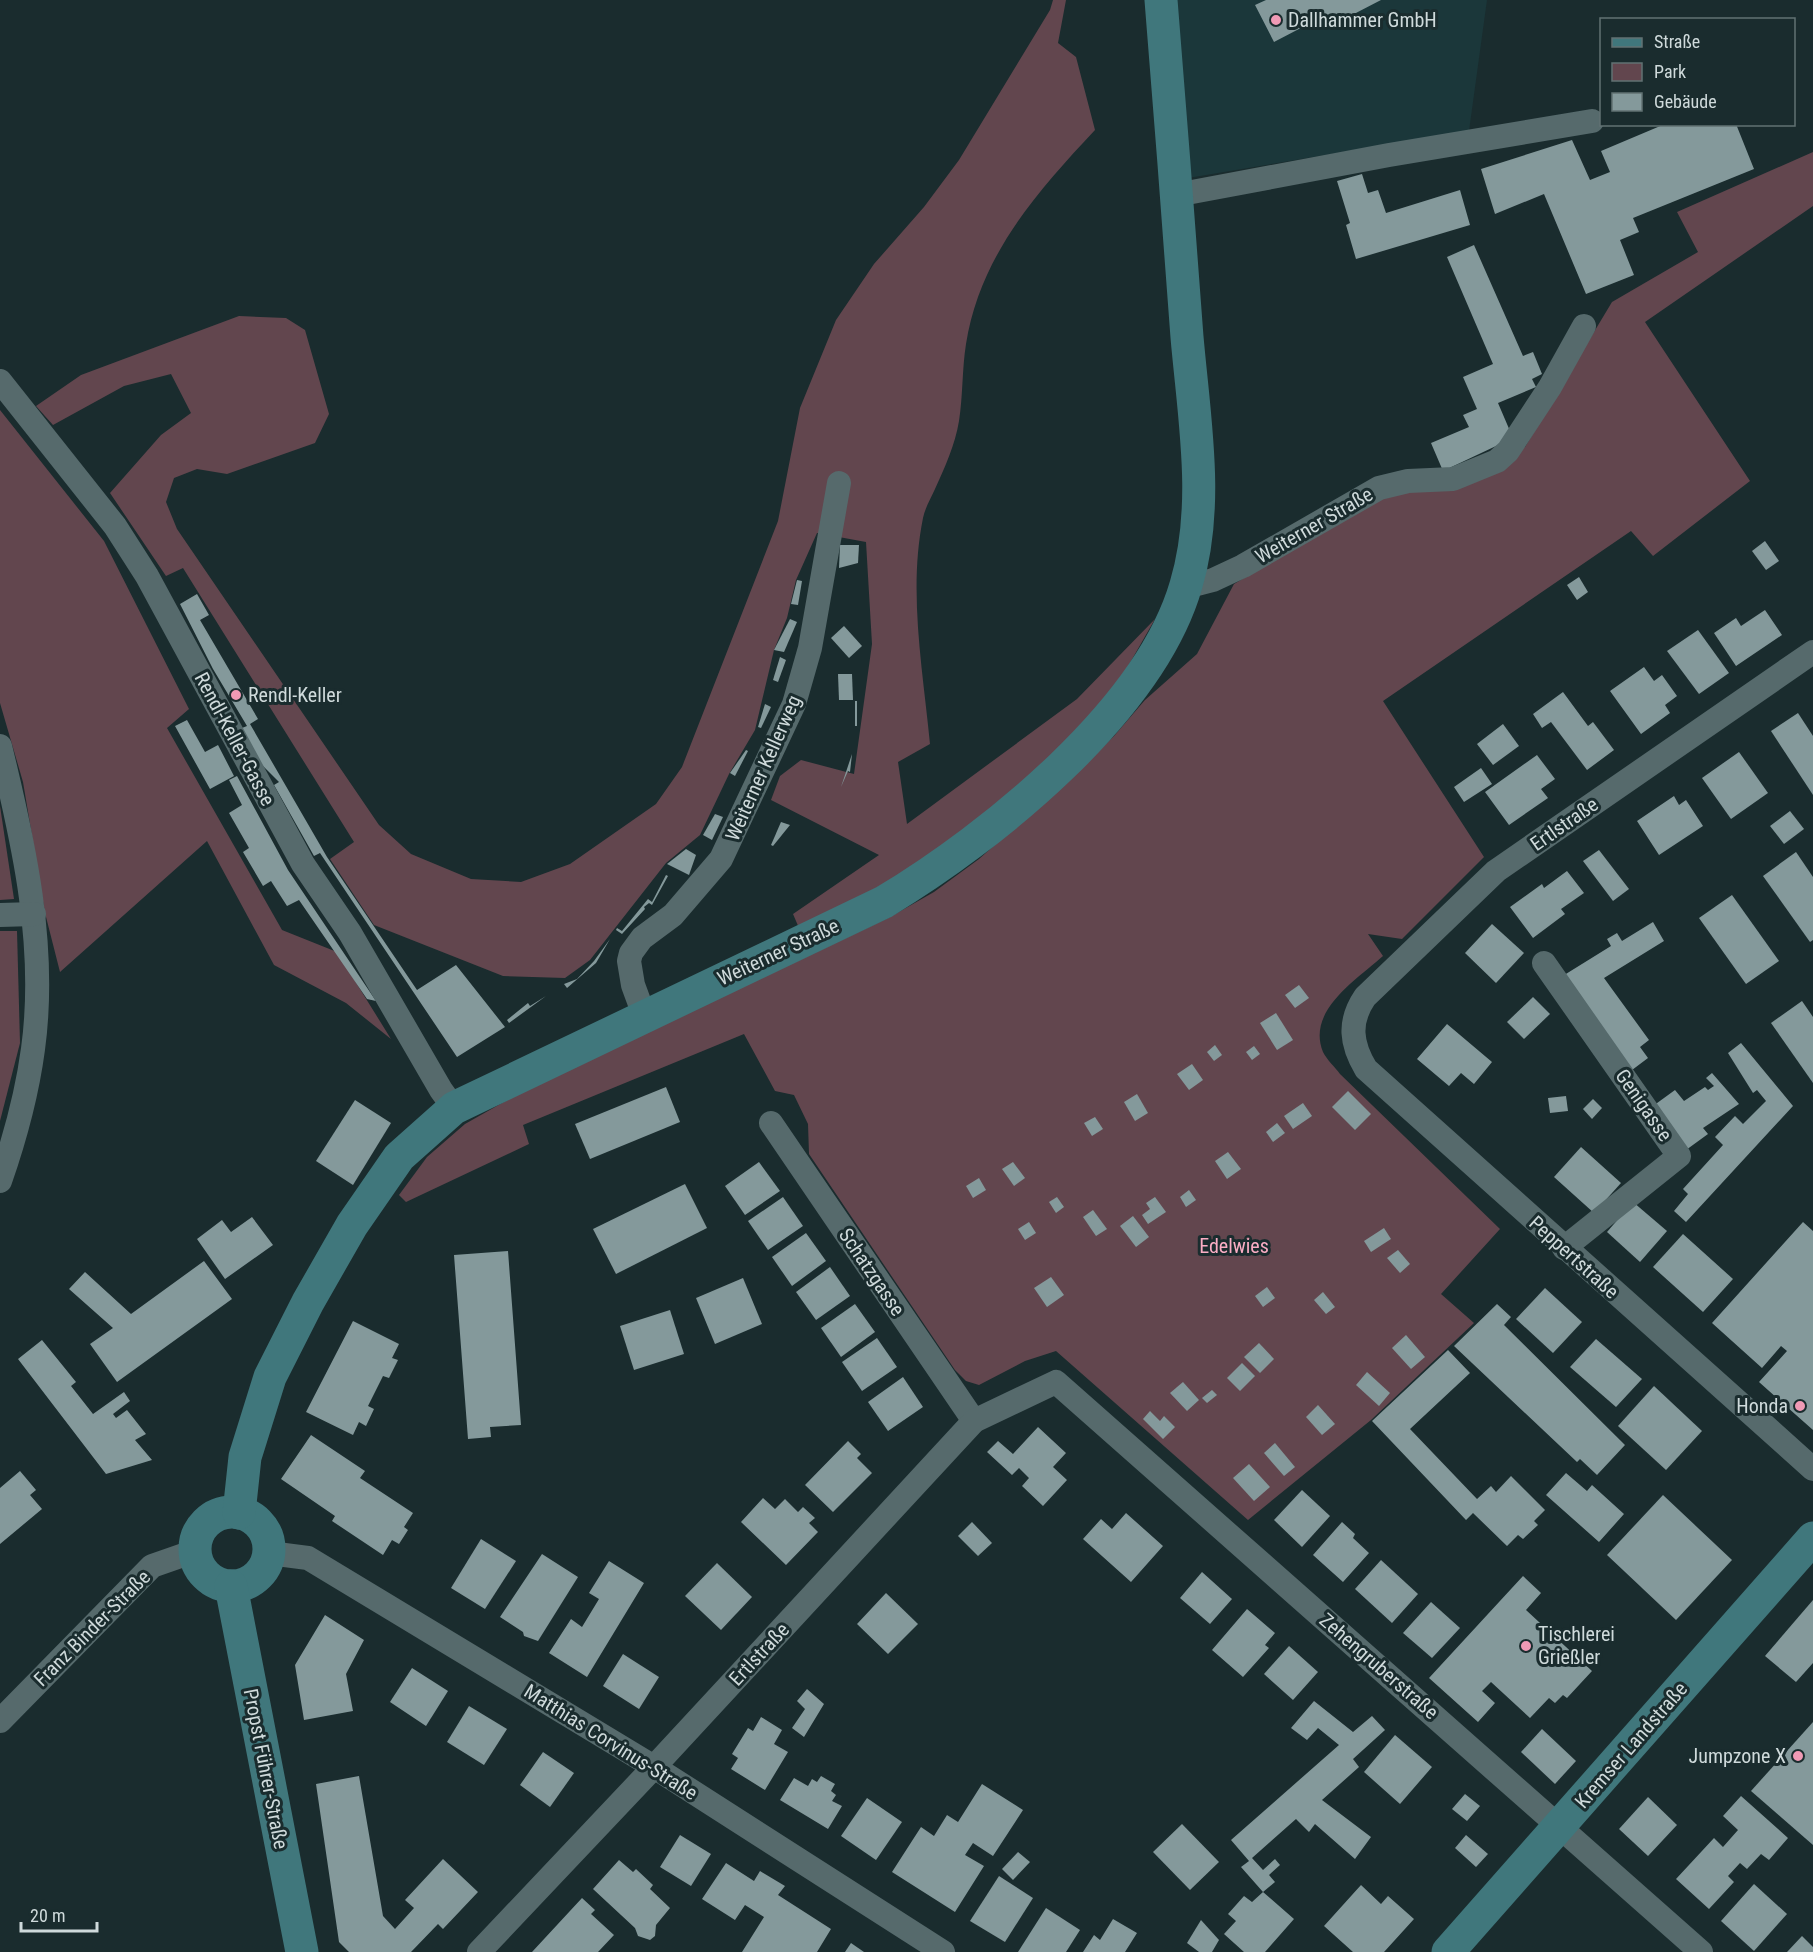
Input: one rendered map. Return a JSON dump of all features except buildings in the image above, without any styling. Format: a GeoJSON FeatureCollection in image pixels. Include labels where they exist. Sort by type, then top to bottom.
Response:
{"type":"FeatureCollection","features":[{"type":"Feature","properties":{"kind":"street","name":"Weiterner Straße"},"geometry":{"type":"LineString","coordinates":[[239,1513],[245,1456],[270,1377],[352,1225],[399,1157],[454,1108],[884,902],[967,848],[1068,759],[1101,725],[1131,689],[1156,650],[1186,586],[1198,522],[1198,484],[1161,0]]}},
{"type":"Feature","properties":{"kind":"street"},"geometry":{"type":"LineString","coordinates":[[1176,195],[1592,121]]}},
{"type":"Feature","properties":{"kind":"street","name":"Weiterner Straße"},"geometry":{"type":"LineString","coordinates":[[1186,586],[1213,580],[1243,566],[1379,488],[1408,481],[1453,479],[1497,461],[1508,452],[1544,396],[1584,326]]}},
{"type":"Feature","properties":{"kind":"street","name":"Rendl-Keller-Gasse"},"geometry":{"type":"LineString","coordinates":[[0,381],[115,526],[147,576],[303,864],[350,933],[441,1090],[454,1108]]}},
{"type":"Feature","properties":{"kind":"street","name":"Weiterner Kellerweg"},"geometry":{"type":"LineString","coordinates":[[644,1015],[633,985],[629,961],[631,952],[642,938],[673,915],[721,859],[794,704],[810,648],[839,483]]}},
{"type":"Feature","properties":{"kind":"street","name":"Ertlstraße"},"geometry":{"type":"LineString","coordinates":[[1352,1033],[1355,1011],[1365,997],[1496,871],[1813,652]]}},
{"type":"Feature","properties":{"kind":"street"},"geometry":{"type":"LineString","coordinates":[[0,746],[24,849],[34,914],[36,984],[33,1048],[17,1132],[0,1181]]}},
{"type":"Feature","properties":{"kind":"street"},"geometry":{"type":"LineString","coordinates":[[0,915],[34,914]]}},
{"type":"Feature","properties":{"kind":"street","name":"Genigasse"},"geometry":{"type":"LineString","coordinates":[[1544,963],[1679,1156],[1564,1248]]}},
{"type":"Feature","properties":{"kind":"street","name":"Peppertstraße"},"geometry":{"type":"LineString","coordinates":[[1352,1033],[1354,1051],[1366,1069],[1813,1469]]}},
{"type":"Feature","properties":{"kind":"street","name":"Schatzgasse"},"geometry":{"type":"LineString","coordinates":[[771,1123],[974,1421]]}},
{"type":"Feature","properties":{"kind":"street","name":"Ertlstraße"},"geometry":{"type":"LineString","coordinates":[[479,1952],[654,1767],[974,1421],[1056,1382]]}},
{"type":"Feature","properties":{"kind":"street","name":"Zehengruberstraße"},"geometry":{"type":"LineString","coordinates":[[1056,1382],[1701,1952]]}},
{"type":"Feature","properties":{"kind":"street"},"geometry":{"type":"LineString","coordinates":[[239,1513],[252,1518],[262,1528],[267,1539],[268,1553],[266,1563],[252,1580],[231,1586],[217,1583],[206,1575],[198,1564],[195,1551],[196,1540],[208,1521],[217,1515],[239,1513]]}},
{"type":"Feature","properties":{"kind":"street","name":"Kremser Landstraße"},"geometry":{"type":"LineString","coordinates":[[1448,1952],[1813,1538]]}},
{"type":"Feature","properties":{"kind":"street","name":"Franz Binder-Straße"},"geometry":{"type":"LineString","coordinates":[[0,1721],[152,1566],[195,1551]]}},
{"type":"Feature","properties":{"kind":"street","name":"Matthias Corvinus-Straße"},"geometry":{"type":"LineString","coordinates":[[268,1553],[308,1558],[654,1767],[943,1952]]}},
{"type":"Feature","properties":{"kind":"street","name":"Propst Führer-Straße"},"geometry":{"type":"LineString","coordinates":[[231,1586],[302,1952]]}},
{"type":"Feature","properties":{"kind":"shaded area"},"geometry":{"type":"Polygon","coordinates":[[[1176,0],[1487,0],[1469,131],[1188,178],[1176,0]]]}},
{"type":"Feature","properties":{"kind":"green space"},"geometry":{"type":"Polygon","coordinates":[[[1053,0],[1066,0],[1058,43],[1076,57],[1095,130],[1032,202],[1014,228],[997,254],[973,312],[966,344],[957,430],[946,464],[925,511],[919,546],[918,631],[930,744],[898,762],[907,824],[1077,699],[1155,619],[1119,682],[1059,750],[958,838],[919,866],[799,928],[793,914],[879,855],[771,800],[780,776],[801,760],[854,774],[872,644],[866,542],[817,533],[796,580],[787,618],[774,650],[755,730],[729,774],[700,835],[666,863],[590,960],[565,978],[503,976],[374,925],[330,859],[354,842],[183,568],[166,576],[110,493],[161,435],[191,413],[171,374],[124,386],[53,425],[36,406],[81,375],[239,316],[286,318],[305,330],[329,414],[315,443],[227,474],[197,469],[174,478],[166,502],[177,529],[379,825],[411,854],[471,879],[521,882],[570,864],[656,804],[682,767],[778,521],[800,408],[836,320],[874,264],[924,207],[959,160],[1050,10],[1053,0]]]}},
{"type":"Feature","properties":{"kind":"green space","name":"Edelwies"},"geometry":{"type":"Polygon","coordinates":[[[1813,152],[1813,206],[1645,322],[1750,481],[1653,556],[1631,531],[1383,701],[1484,857],[1402,939],[1368,934],[1383,956],[1349,985],[1328,1009],[1322,1023],[1320,1037],[1323,1052],[1340,1074],[1500,1229],[1441,1294],[1474,1323],[1371,1420],[1248,1520],[1056,1351],[1025,1361],[979,1385],[966,1381],[955,1370],[809,1154],[808,1124],[794,1095],[775,1091],[744,1034],[523,1125],[529,1144],[406,1202],[399,1195],[427,1157],[465,1124],[523,1091],[890,917],[934,892],[979,859],[1078,771],[1114,736],[1145,700],[1197,654],[1234,584],[1384,495],[1525,447],[1612,302],[1698,252],[1677,212],[1813,152]]]}},
{"type":"Feature","properties":{"kind":"green space"},"geometry":{"type":"Polygon","coordinates":[[[0,410],[104,541],[189,709],[167,728],[282,930],[337,952],[391,1039],[346,1003],[274,965],[207,841],[60,972],[45,913],[23,782],[0,703],[0,410]]]}},
{"type":"Feature","properties":{"kind":"green space"},"geometry":{"type":"Polygon","coordinates":[[[0,806],[14,899],[0,900],[0,806]]]}},
{"type":"Feature","properties":{"kind":"green space"},"geometry":{"type":"Polygon","coordinates":[[[0,931],[17,931],[20,1043],[0,1121],[0,931]]]}},
{"type":"Feature","properties":{"kind":"place","name":"Dallhammer GmbH"},"geometry":{"type":"Point","coordinates":[1276,20]}},
{"type":"Feature","properties":{"kind":"place","name":"Rendl-Keller"},"geometry":{"type":"Point","coordinates":[236,695]}},
{"type":"Feature","properties":{"kind":"place","name":"Honda"},"geometry":{"type":"Point","coordinates":[1800,1406]}},
{"type":"Feature","properties":{"kind":"place","name":"Tischlerei Grießler"},"geometry":{"type":"Point","coordinates":[1526,1646]}},
{"type":"Feature","properties":{"kind":"place","name":"Jumpzone X"},"geometry":{"type":"Point","coordinates":[1798,1756]}}]}
